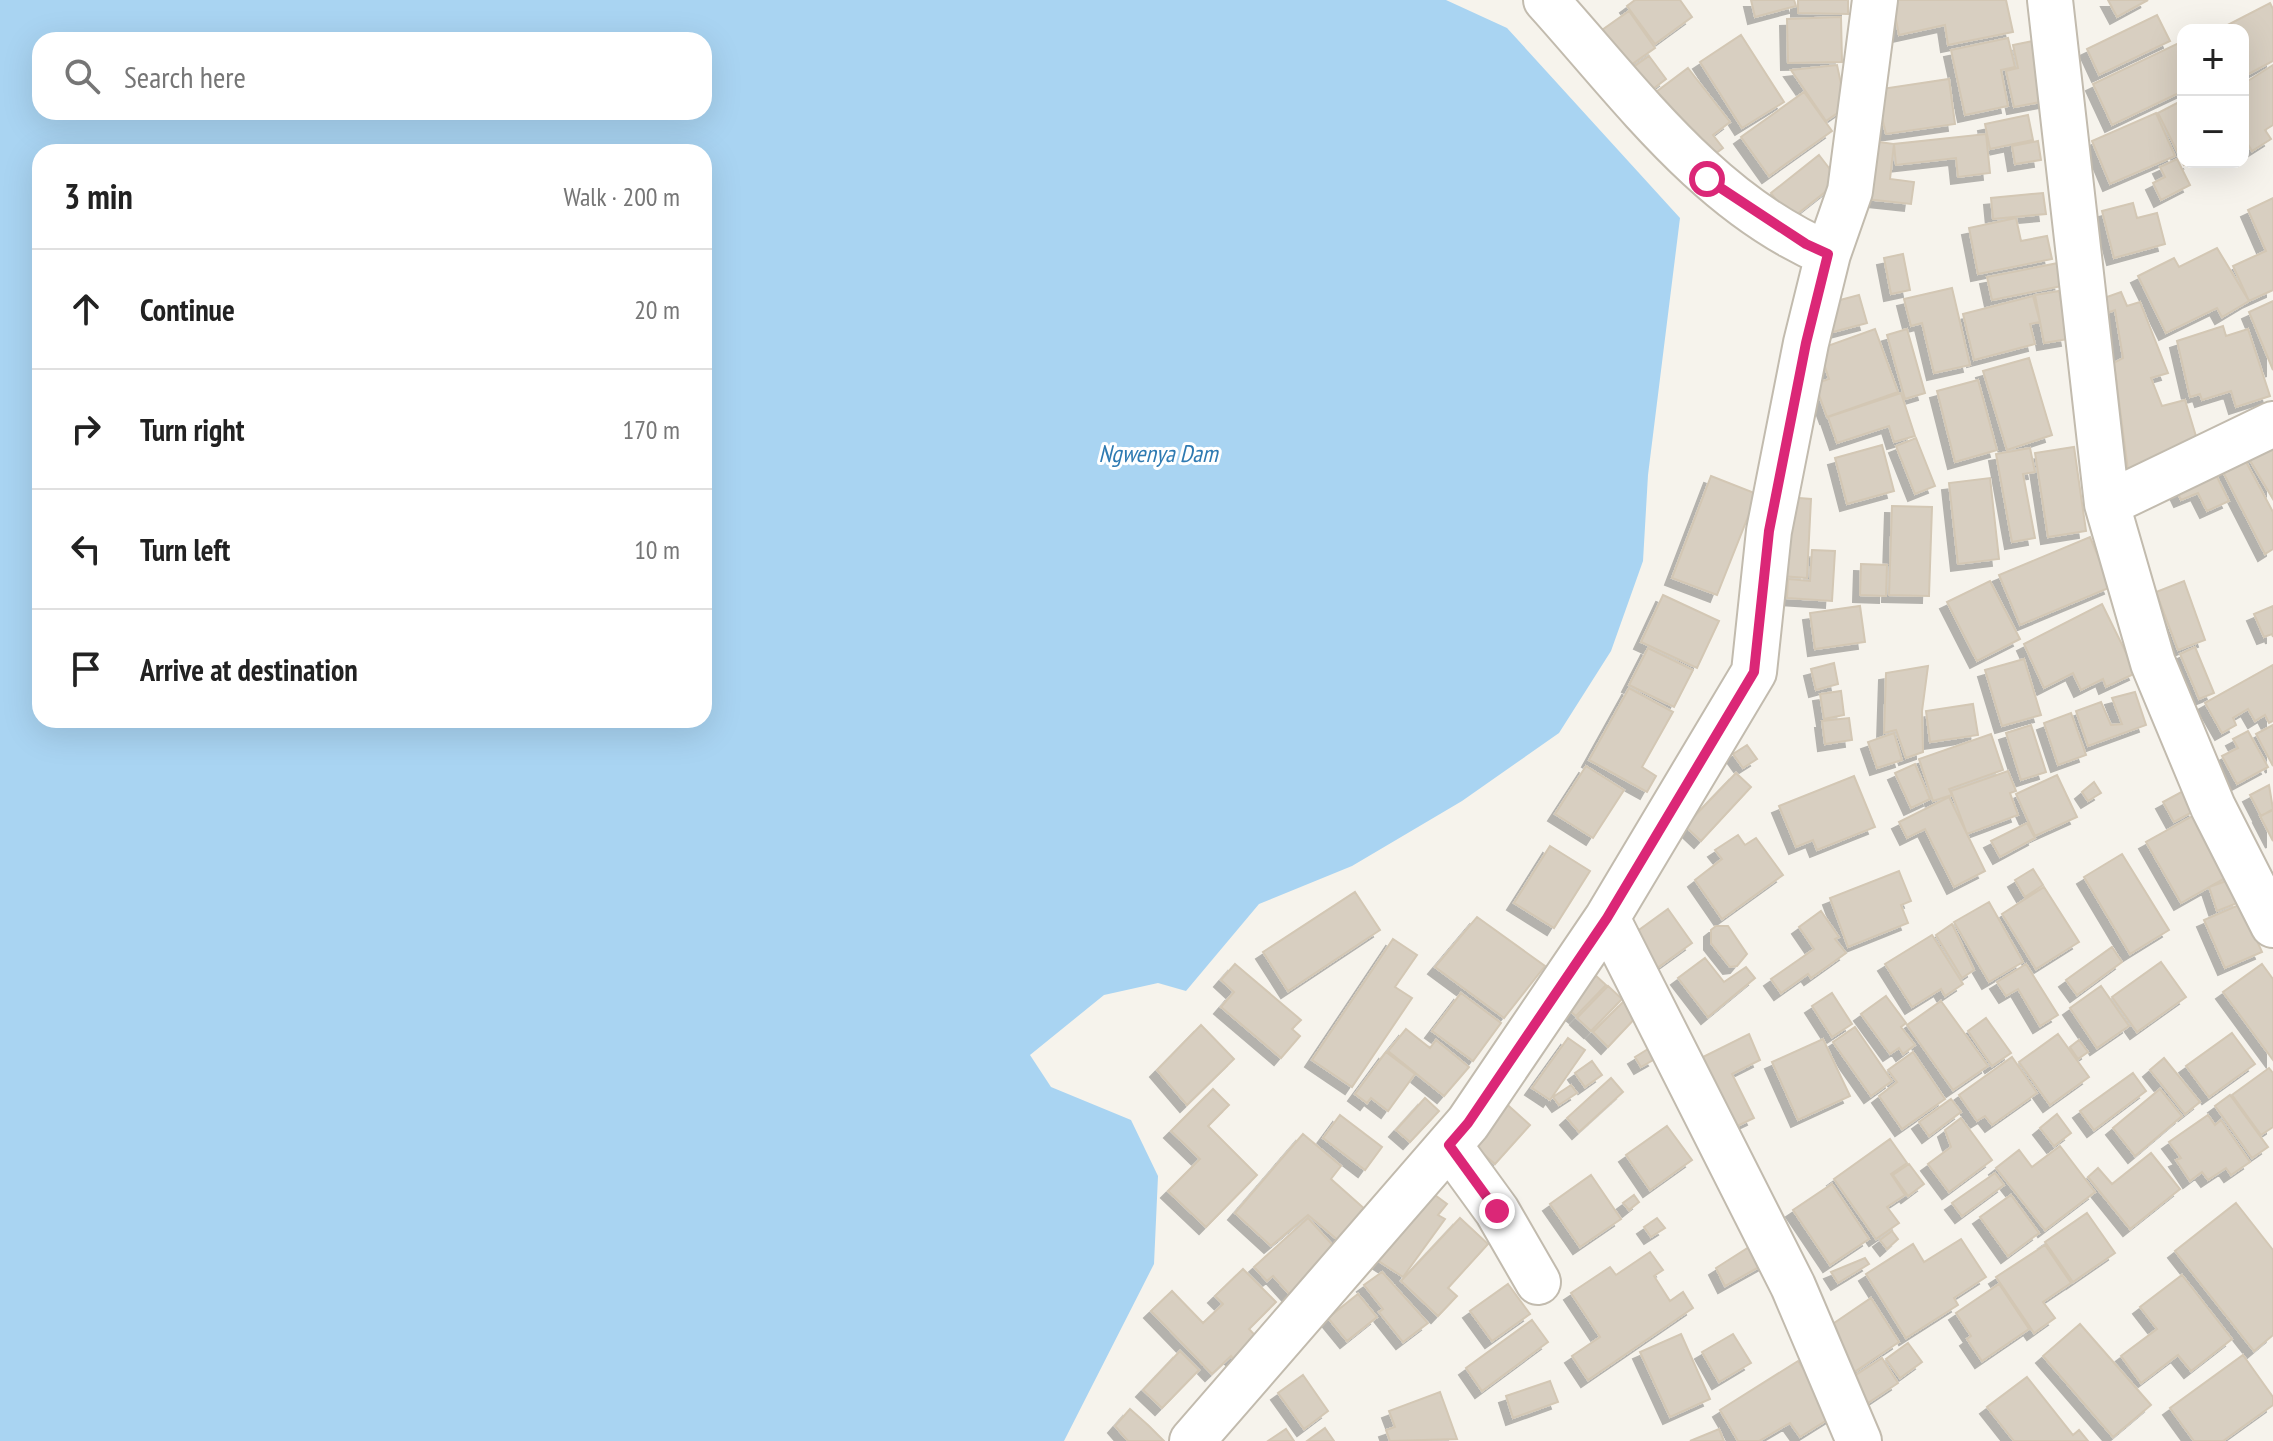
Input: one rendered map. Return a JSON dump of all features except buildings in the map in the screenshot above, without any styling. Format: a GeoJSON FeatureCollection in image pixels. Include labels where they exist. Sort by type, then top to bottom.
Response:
{"type":"FeatureCollection","features":[{"type":"Feature","properties":{"kind":"street"},"geometry":{"type":"LineString","coordinates":[[1546,0],[1707,179],[1806,244],[1828,254]]}},
{"type":"Feature","properties":{"kind":"street"},"geometry":{"type":"LineString","coordinates":[[1192,1441],[1468,1123],[1607,918],[1754,672],[1769,531],[1806,343],[1828,254],[1850,191],[1875,0]]}},
{"type":"Feature","properties":{"kind":"street"},"geometry":{"type":"LineString","coordinates":[[2050,0],[2107,504],[2153,663],[2213,807],[2263,878],[2273,925]]}},
{"type":"Feature","properties":{"kind":"street"},"geometry":{"type":"LineString","coordinates":[[2107,504],[2273,424]]}},
{"type":"Feature","properties":{"kind":"street"},"geometry":{"type":"LineString","coordinates":[[1607,918],[1793,1286],[1859,1441]]}},
{"type":"Feature","properties":{"kind":"street"},"geometry":{"type":"LineString","coordinates":[[1449,1145],[1497,1211],[1538,1282]]}},
{"type":"Feature","properties":{"kind":"water","name":"Ngwenya Dam"},"geometry":{"type":"Polygon","coordinates":[[[0,0],[1446,0],[1507,28],[1680,218],[1648,475],[1643,561],[1611,651],[1559,733],[1462,801],[1352,866],[1259,904],[1186,991],[1158,983],[1104,995],[1030,1055],[1051,1087],[1131,1120],[1158,1176],[1154,1264],[1064,1441],[0,1441],[0,0]]]}},
{"type":"Feature","properties":{"kind":"route"},"geometry":{"type":"LineString","coordinates":[[1497,1211],[1449,1145],[1468,1123],[1607,918],[1754,672],[1769,531],[1806,343],[1828,254],[1806,244],[1707,179]]}}]}
